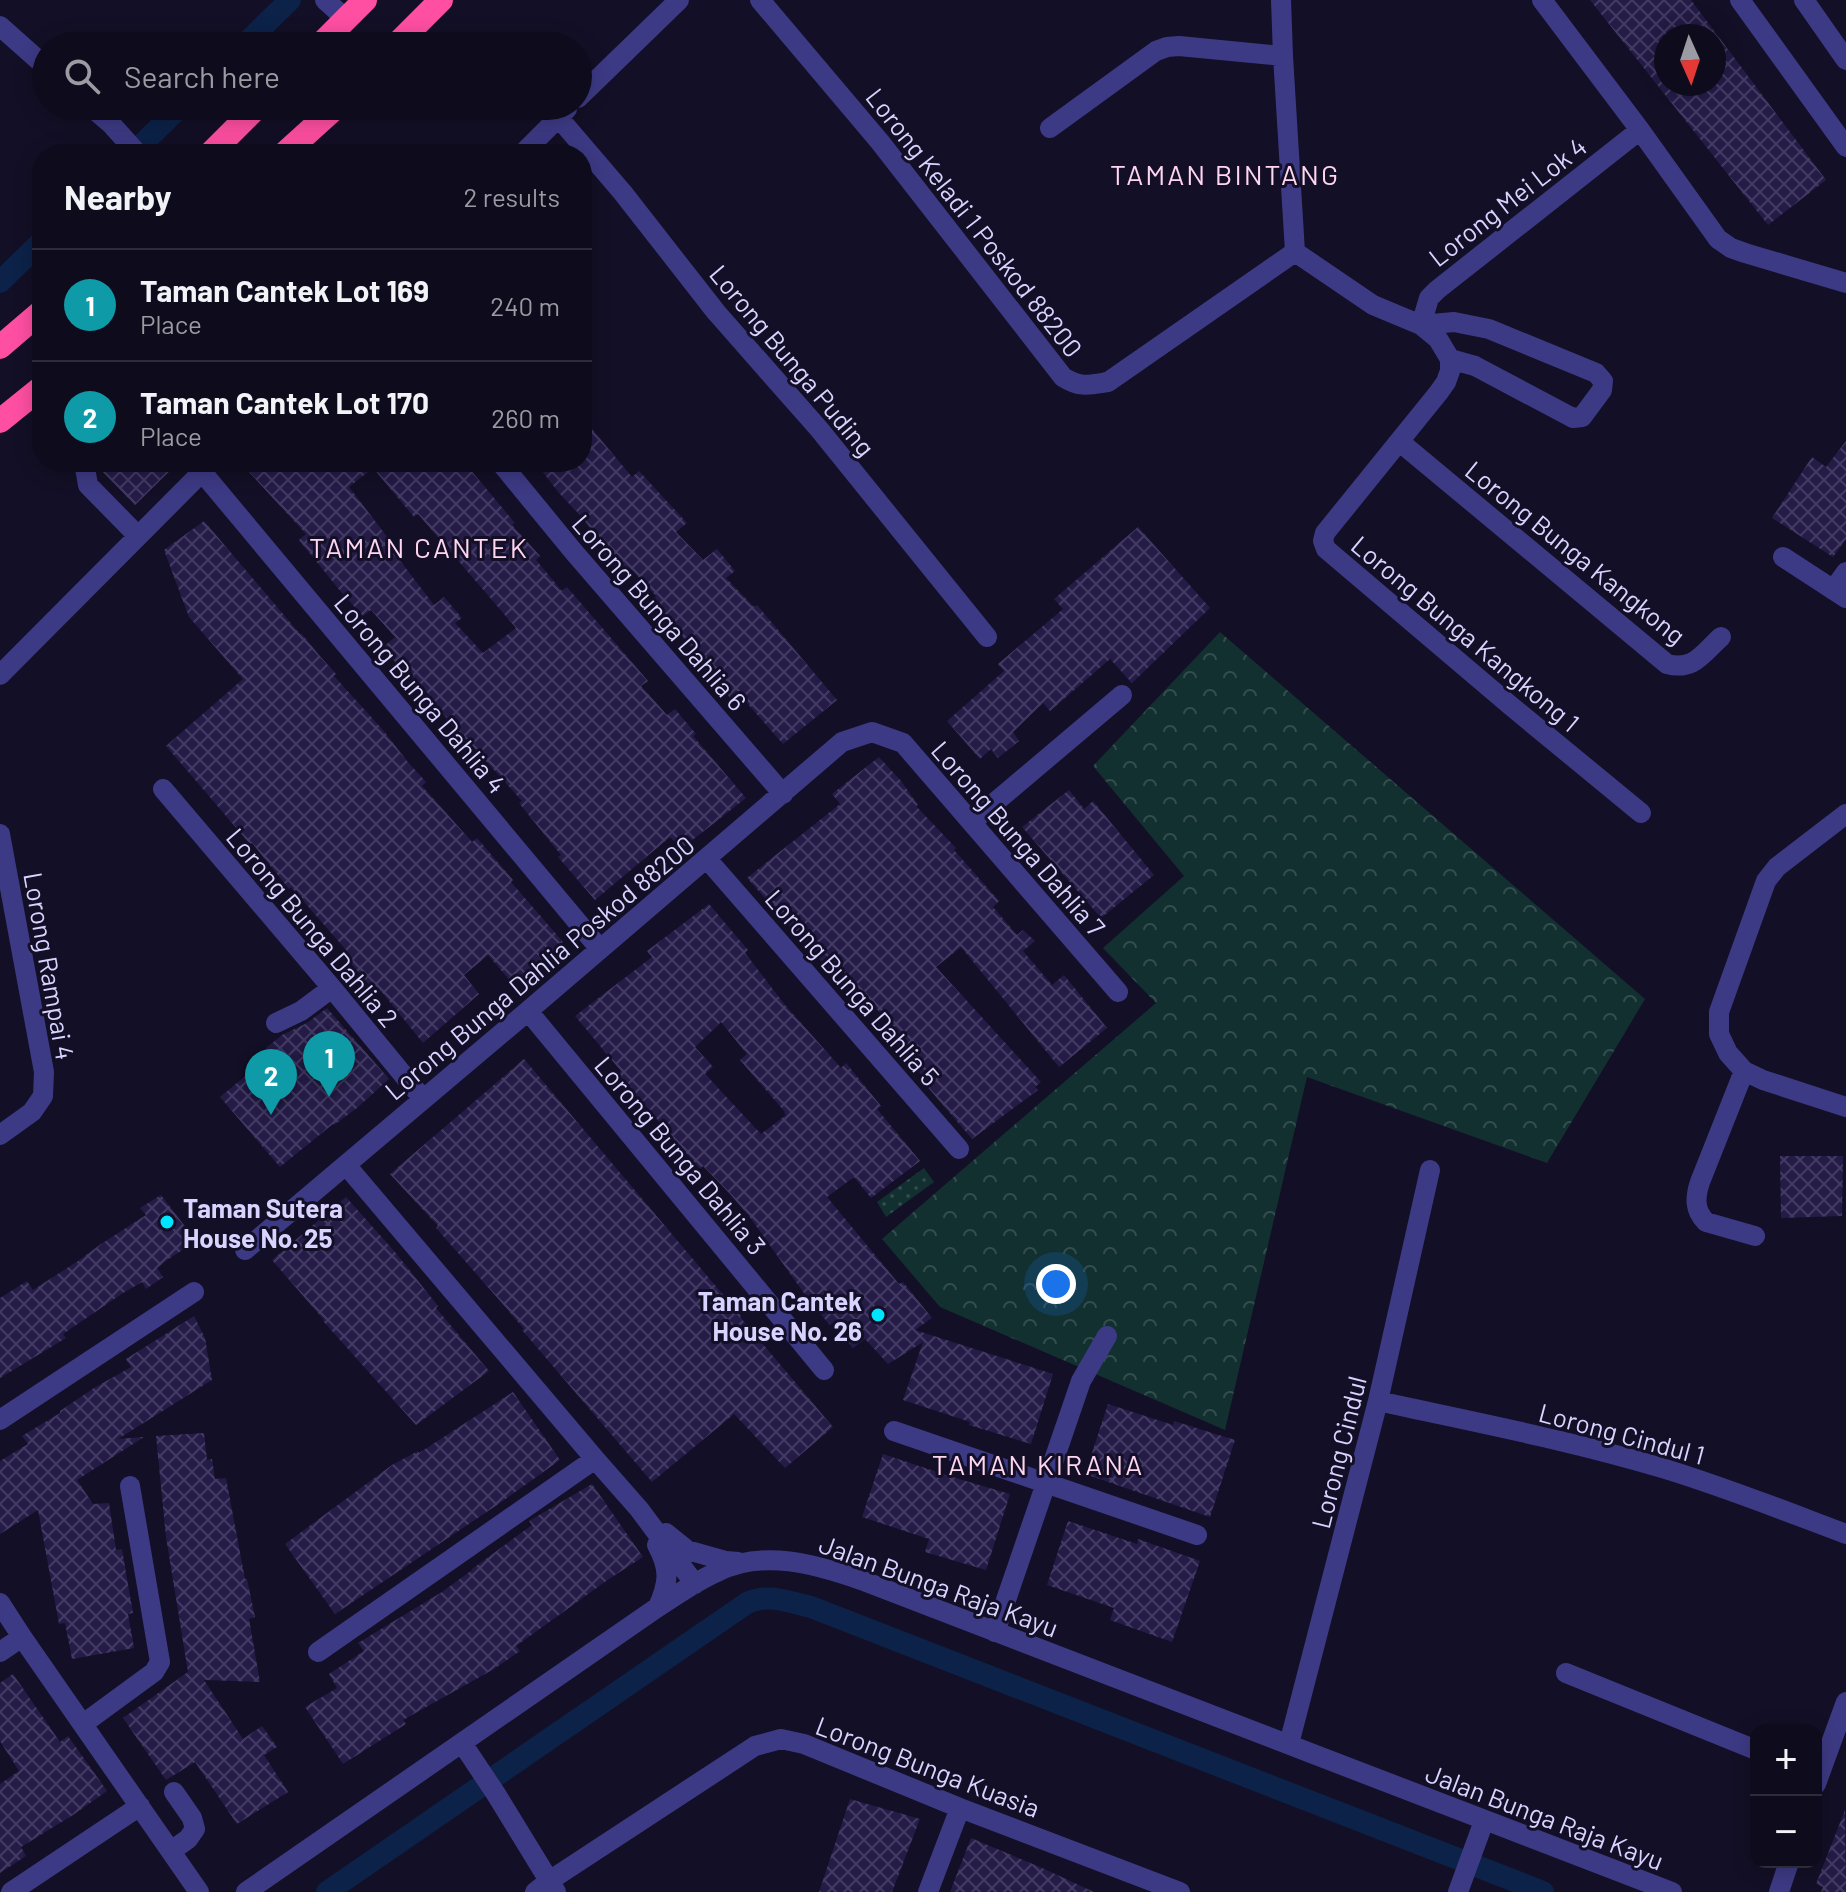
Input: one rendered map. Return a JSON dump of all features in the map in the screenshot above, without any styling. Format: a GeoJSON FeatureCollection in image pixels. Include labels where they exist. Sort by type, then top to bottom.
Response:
{"type":"FeatureCollection","features":[{"type":"Feature","properties":{"kind":"highway"},"geometry":{"type":"LineString","coordinates":[[333,32],[365,0]]}},
{"type":"Feature","properties":{"kind":"highway"},"geometry":{"type":"LineString","coordinates":[[410,32],[441,3]]}},
{"type":"Feature","properties":{"kind":"highway"},"geometry":{"type":"LineString","coordinates":[[220,144],[244,120]]}},
{"type":"Feature","properties":{"kind":"highway"},"geometry":{"type":"LineString","coordinates":[[296,144],[320,120]]}},
{"type":"Feature","properties":{"kind":"highway"},"geometry":{"type":"LineString","coordinates":[[0,347],[32,320]]}},
{"type":"Feature","properties":{"kind":"highway"},"geometry":{"type":"LineString","coordinates":[[0,421],[32,396]]}},
{"type":"Feature","properties":{"kind":"highway"},"geometry":{"type":"LineString","coordinates":[[0,428],[20,406]]}},
{"type":"Feature","properties":{"kind":"street"},"geometry":{"type":"LineString","coordinates":[[325,0],[346,19]]}},
{"type":"Feature","properties":{"kind":"street"},"geometry":{"type":"LineString","coordinates":[[592,84],[679,0]]}},
{"type":"Feature","properties":{"kind":"street","name":"Lorong Keladi 1 Poskod 88200"},"geometry":{"type":"LineString","coordinates":[[760,0],[880,142],[1063,377],[1073,384],[1085,386],[1108,382],[1295,252]]}},
{"type":"Feature","properties":{"kind":"street"},"geometry":{"type":"LineString","coordinates":[[1281,0],[1295,252],[1373,305],[1421,325],[1438,339],[1450,359],[1475,366],[1573,418],[1582,417],[1602,390],[1603,381],[1596,373],[1500,333],[1454,322],[1421,325]]}},
{"type":"Feature","properties":{"kind":"street"},"geometry":{"type":"LineString","coordinates":[[1542,0],[1718,239],[1745,253],[1846,283]]}},
{"type":"Feature","properties":{"kind":"street"},"geometry":{"type":"LineString","coordinates":[[1740,0],[1846,147]]}},
{"type":"Feature","properties":{"kind":"street"},"geometry":{"type":"LineString","coordinates":[[1804,0],[1846,60]]}},
{"type":"Feature","properties":{"kind":"street"},"geometry":{"type":"LineString","coordinates":[[0,26],[32,55]]}},
{"type":"Feature","properties":{"kind":"street"},"geometry":{"type":"LineString","coordinates":[[1050,128],[1156,51],[1167,47],[1283,56]]}},
{"type":"Feature","properties":{"kind":"street"},"geometry":{"type":"LineString","coordinates":[[106,120],[129,144]]}},
{"type":"Feature","properties":{"kind":"street"},"geometry":{"type":"LineString","coordinates":[[532,144],[556,120]]}},
{"type":"Feature","properties":{"kind":"street","name":"Lorong Bunga Puding"},"geometry":{"type":"LineString","coordinates":[[570,120],[587,144]]}},
{"type":"Feature","properties":{"kind":"street","name":"Lorong Mei Lok 4"},"geometry":{"type":"LineString","coordinates":[[1421,325],[1429,298],[1437,290],[1640,130]]}},
{"type":"Feature","properties":{"kind":"street","name":"Lorong Bunga Puding"},"geometry":{"type":"LineString","coordinates":[[592,150],[716,312],[819,429],[987,637]]}},
{"type":"Feature","properties":{"kind":"street","name":"Lorong Bunga Kangkong 1"},"geometry":{"type":"LineString","coordinates":[[1450,359],[1446,382],[1325,533],[1323,541],[1326,549],[1641,813]]}},
{"type":"Feature","properties":{"kind":"street","name":"Lorong Bunga Kangkong"},"geometry":{"type":"LineString","coordinates":[[1400,442],[1667,664],[1679,667],[1690,665],[1721,637]]}},
{"type":"Feature","properties":{"kind":"street"},"geometry":{"type":"LineString","coordinates":[[86,472],[88,485],[138,536]]}},
{"type":"Feature","properties":{"kind":"street"},"geometry":{"type":"LineString","coordinates":[[0,675],[202,472]]}},
{"type":"Feature","properties":{"kind":"street","name":"Lorong Bunga Dahlia 4"},"geometry":{"type":"LineString","coordinates":[[211,472],[600,949]]}},
{"type":"Feature","properties":{"kind":"street","name":"Lorong Bunga Dahlia 6"},"geometry":{"type":"LineString","coordinates":[[508,472],[783,794]]}},
{"type":"Feature","properties":{"kind":"street"},"geometry":{"type":"LineString","coordinates":[[1783,557],[1840,594],[1846,572]]}},
{"type":"Feature","properties":{"kind":"street"},"geometry":{"type":"LineString","coordinates":[[973,821],[1122,695]]}},
{"type":"Feature","properties":{"kind":"street","name":"Lorong Bunga Dahlia Poskod 88200"},"geometry":{"type":"LineString","coordinates":[[245,1250],[842,742],[872,732]]}},
{"type":"Feature","properties":{"kind":"street","name":"Lorong Bunga Dahlia 7"},"geometry":{"type":"LineString","coordinates":[[872,732],[903,743],[1118,992]]}},
{"type":"Feature","properties":{"kind":"street","name":"Lorong Bunga Dahlia 2"},"geometry":{"type":"LineString","coordinates":[[163,789],[423,1099]]}},
{"type":"Feature","properties":{"kind":"street"},"geometry":{"type":"LineString","coordinates":[[1846,814],[1777,867],[1766,881],[1719,1012],[1719,1034],[1728,1053],[1744,1071],[1846,1107]]}},
{"type":"Feature","properties":{"kind":"street","name":"Lorong Rampai 4"},"geometry":{"type":"LineString","coordinates":[[0,834],[44,1084],[43,1096],[32,1112],[0,1135]]}},
{"type":"Feature","properties":{"kind":"street","name":"Lorong Bunga Dahlia 5"},"geometry":{"type":"LineString","coordinates":[[707,859],[959,1149]]}},
{"type":"Feature","properties":{"kind":"street"},"geometry":{"type":"LineString","coordinates":[[276,1023],[301,1011],[332,988]]}},
{"type":"Feature","properties":{"kind":"street","name":"Lorong Bunga Dahlia 3"},"geometry":{"type":"LineString","coordinates":[[528,1011],[824,1370]]}},
{"type":"Feature","properties":{"kind":"street"},"geometry":{"type":"LineString","coordinates":[[1744,1071],[1700,1182],[1696,1206],[1706,1222],[1755,1236]]}},
{"type":"Feature","properties":{"kind":"street"},"geometry":{"type":"LineString","coordinates":[[346,1165],[639,1509],[695,1584]]}},
{"type":"Feature","properties":{"kind":"street","name":"Lorong Cindul"},"geometry":{"type":"LineString","coordinates":[[1289,1744],[1378,1401],[1430,1170]]}},
{"type":"Feature","properties":{"kind":"street"},"geometry":{"type":"LineString","coordinates":[[0,1420],[194,1292]]}},
{"type":"Feature","properties":{"kind":"street"},"geometry":{"type":"LineString","coordinates":[[995,1632],[1081,1381],[1107,1336]]}},
{"type":"Feature","properties":{"kind":"street","name":"Lorong Cindul 1"},"geometry":{"type":"LineString","coordinates":[[1378,1401],[1568,1442],[1662,1468],[1751,1497],[1846,1534]]}},
{"type":"Feature","properties":{"kind":"street"},"geometry":{"type":"LineString","coordinates":[[894,1431],[1197,1535]]}},
{"type":"Feature","properties":{"kind":"street"},"geometry":{"type":"LineString","coordinates":[[318,1652],[595,1459]]}},
{"type":"Feature","properties":{"kind":"street"},"geometry":{"type":"LineString","coordinates":[[83,1724],[154,1672],[160,1662],[130,1486]]}},
{"type":"Feature","properties":{"kind":"street"},"geometry":{"type":"LineString","coordinates":[[639,1509],[687,1550],[740,1563]]}},
{"type":"Feature","properties":{"kind":"street"},"geometry":{"type":"LineString","coordinates":[[639,1509],[662,1555],[668,1576],[658,1607]]}},
{"type":"Feature","properties":{"kind":"street","name":"Jalan Bunga Raja Kayu"},"geometry":{"type":"LineString","coordinates":[[246,1892],[695,1584],[740,1563],[791,1561],[823,1567],[1672,1892]]}},
{"type":"Feature","properties":{"kind":"street"},"geometry":{"type":"LineString","coordinates":[[0,1603],[199,1892]]}},
{"type":"Feature","properties":{"kind":"street"},"geometry":{"type":"LineString","coordinates":[[0,1652],[22,1637]]}},
{"type":"Feature","properties":{"kind":"street"},"geometry":{"type":"LineString","coordinates":[[1566,1673],[1750,1748]]}},
{"type":"Feature","properties":{"kind":"street"},"geometry":{"type":"LineString","coordinates":[[1822,1765],[1846,1702]]}},
{"type":"Feature","properties":{"kind":"street","name":"Lorong Bunga Kuasia"},"geometry":{"type":"LineString","coordinates":[[546,1888],[755,1746],[781,1739],[804,1744],[1177,1891]]}},
{"type":"Feature","properties":{"kind":"street"},"geometry":{"type":"LineString","coordinates":[[462,1743],[496,1794],[546,1888]]}},
{"type":"Feature","properties":{"kind":"street"},"geometry":{"type":"LineString","coordinates":[[171,1851],[188,1839],[195,1829],[192,1818],[174,1792]]}},
{"type":"Feature","properties":{"kind":"street"},"geometry":{"type":"LineString","coordinates":[[11,1892],[140,1806]]}},
{"type":"Feature","properties":{"kind":"street"},"geometry":{"type":"LineString","coordinates":[[928,1892],[960,1808]]}},
{"type":"Feature","properties":{"kind":"street"},"geometry":{"type":"LineString","coordinates":[[1460,1886],[1484,1821]]}},
{"type":"Feature","properties":{"kind":"street"},"geometry":{"type":"LineString","coordinates":[[1779,1892],[1787,1868]]}},
{"type":"Feature","properties":{"kind":"green space"},"geometry":{"type":"Polygon","coordinates":[[[1220,632],[1645,999],[1547,1163],[1307,1077],[1225,1430],[940,1307],[882,1239],[1156,1003],[1103,948],[1184,876],[1093,766],[1220,632]]]}},
{"type":"Feature","properties":{"kind":"green space"},"geometry":{"type":"Polygon","coordinates":[[[924,1168],[934,1182],[886,1217],[877,1202],[924,1168]]]}},
{"type":"Feature","properties":{"kind":"building"},"geometry":{"type":"Polygon","coordinates":[[[1590,0],[1691,0],[1709,24],[1654,24],[1654,81],[1590,0]]]}},
{"type":"Feature","properties":{"kind":"building"},"geometry":{"type":"Polygon","coordinates":[[[1726,47],[1826,180],[1768,225],[1666,96],[1726,96],[1726,47]]]}},
{"type":"Feature","properties":{"kind":"building"},"geometry":{"type":"Polygon","coordinates":[[[592,429],[632,477],[639,471],[687,523],[676,532],[703,560],[717,549],[735,571],[726,578],[754,607],[757,605],[837,700],[783,744],[739,694],[732,700],[650,601],[656,596],[630,568],[622,574],[603,553],[607,550],[581,516],[543,472],[592,472],[592,429]]]}},
{"type":"Feature","properties":{"kind":"building"},"geometry":{"type":"Polygon","coordinates":[[[1846,441],[1846,539],[1833,557],[1772,518],[1812,457],[1826,467],[1846,441]]]}},
{"type":"Feature","properties":{"kind":"building"},"geometry":{"type":"Polygon","coordinates":[[[103,472],[169,472],[135,505],[103,472]]]}},
{"type":"Feature","properties":{"kind":"building"},"geometry":{"type":"Polygon","coordinates":[[[249,472],[368,472],[349,487],[434,605],[444,597],[462,618],[455,623],[483,653],[516,628],[418,514],[414,517],[376,472],[472,472],[540,556],[536,560],[562,591],[567,587],[648,681],[641,686],[667,715],[675,709],[696,734],[693,736],[746,798],[681,849],[670,837],[595,900],[558,857],[561,855],[519,803],[522,801],[466,739],[464,741],[422,686],[420,688],[382,648],[395,637],[371,610],[363,616],[341,592],[299,540],[306,534],[249,472]]]}},
{"type":"Feature","properties":{"kind":"building"},"geometry":{"type":"Polygon","coordinates":[[[204,521],[426,782],[422,786],[472,842],[477,838],[563,942],[513,984],[488,955],[464,975],[479,994],[423,1043],[381,991],[377,994],[342,953],[346,950],[166,746],[243,679],[189,617],[164,550],[204,521]]]}},
{"type":"Feature","properties":{"kind":"building"},"geometry":{"type":"Polygon","coordinates":[[[1138,527],[1210,608],[1132,683],[1110,659],[1050,711],[1043,703],[1013,732],[1019,741],[998,758],[991,749],[980,759],[947,721],[1004,671],[998,664],[1063,609],[1054,599],[1138,527]]]}},
{"type":"Feature","properties":{"kind":"building"},"geometry":{"type":"Polygon","coordinates":[[[879,757],[901,781],[916,806],[956,848],[954,850],[999,901],[993,907],[1017,935],[1023,930],[1035,941],[1023,951],[1052,985],[1064,975],[1107,1028],[1059,1067],[961,947],[936,967],[1041,1082],[1035,1087],[1038,1090],[972,1139],[925,1084],[927,1082],[883,1027],[889,1023],[836,963],[828,969],[747,878],[840,804],[832,794],[879,757]]]}},
{"type":"Feature","properties":{"kind":"building"},"geometry":{"type":"Polygon","coordinates":[[[1069,790],[1084,809],[1093,801],[1154,875],[1101,918],[1022,827],[1069,790]]]}},
{"type":"Feature","properties":{"kind":"building"},"geometry":{"type":"Polygon","coordinates":[[[709,904],[748,950],[745,953],[785,1005],[841,1068],[846,1063],[881,1106],[877,1109],[920,1161],[871,1198],[854,1177],[827,1197],[899,1284],[903,1282],[932,1318],[915,1330],[1053,1374],[1031,1444],[903,1400],[923,1342],[888,1364],[865,1339],[853,1348],[833,1323],[830,1325],[811,1303],[749,1216],[703,1166],[700,1169],[618,1074],[621,1071],[575,1016],[652,957],[647,951],[709,904]],[[721,1022],[695,1047],[713,1067],[705,1074],[761,1134],[786,1115],[740,1060],[747,1054],[721,1022]]]}},
{"type":"Feature","properties":{"kind":"building"},"geometry":{"type":"Polygon","coordinates":[[[327,1008],[389,1079],[357,1108],[280,1167],[220,1097],[271,1055],[266,1048],[327,1008]]]}},
{"type":"Feature","properties":{"kind":"building"},"geometry":{"type":"Polygon","coordinates":[[[524,1059],[833,1427],[785,1468],[734,1414],[652,1482],[436,1228],[438,1226],[390,1174],[524,1059]]]}},
{"type":"Feature","properties":{"kind":"building"},"geometry":{"type":"Polygon","coordinates":[[[1780,1156],[1843,1156],[1842,1216],[1781,1218],[1780,1156]]]}},
{"type":"Feature","properties":{"kind":"building"},"geometry":{"type":"Polygon","coordinates":[[[161,1195],[187,1229],[190,1245],[157,1268],[163,1277],[146,1289],[142,1282],[123,1293],[63,1334],[66,1338],[0,1378],[0,1298],[27,1281],[33,1290],[146,1215],[140,1208],[161,1195]]]}},
{"type":"Feature","properties":{"kind":"building"},"geometry":{"type":"Polygon","coordinates":[[[346,1197],[395,1252],[438,1306],[436,1308],[489,1371],[416,1425],[272,1260],[346,1197]]]}},
{"type":"Feature","properties":{"kind":"building"},"geometry":{"type":"Polygon","coordinates":[[[194,1316],[205,1338],[212,1380],[118,1439],[144,1437],[77,1480],[93,1504],[109,1503],[116,1550],[122,1549],[133,1613],[128,1614],[134,1648],[72,1659],[65,1623],[59,1624],[38,1510],[0,1534],[0,1461],[28,1444],[22,1436],[131,1367],[126,1359],[194,1316]]]}},
{"type":"Feature","properties":{"kind":"building"},"geometry":{"type":"Polygon","coordinates":[[[513,1392],[560,1460],[335,1614],[285,1544],[392,1465],[419,1453],[513,1392]]]}},
{"type":"Feature","properties":{"kind":"building"},"geometry":{"type":"Polygon","coordinates":[[[1108,1404],[1173,1425],[1174,1421],[1235,1440],[1210,1517],[1085,1474],[1108,1404]]]}},
{"type":"Feature","properties":{"kind":"building"},"geometry":{"type":"Polygon","coordinates":[[[204,1433],[207,1460],[212,1459],[215,1479],[226,1478],[255,1617],[249,1619],[260,1682],[204,1680],[243,1739],[262,1726],[277,1747],[264,1755],[288,1792],[237,1824],[195,1762],[166,1780],[123,1718],[188,1672],[166,1537],[156,1436],[204,1433]]]}},
{"type":"Feature","properties":{"kind":"building"},"geometry":{"type":"Polygon","coordinates":[[[883,1454],[1010,1494],[986,1570],[925,1552],[929,1539],[862,1517],[883,1454]]]}},
{"type":"Feature","properties":{"kind":"building"},"geometry":{"type":"Polygon","coordinates":[[[592,1484],[643,1557],[516,1646],[520,1651],[494,1669],[403,1720],[406,1724],[343,1764],[305,1707],[337,1688],[329,1674],[364,1651],[358,1643],[442,1592],[532,1525],[529,1521],[592,1484]]]}},
{"type":"Feature","properties":{"kind":"building"},"geometry":{"type":"Polygon","coordinates":[[[1068,1521],[1137,1544],[1138,1539],[1200,1561],[1172,1642],[1110,1620],[1114,1608],[1047,1585],[1068,1521]]]}},
{"type":"Feature","properties":{"kind":"building"},"geometry":{"type":"Polygon","coordinates":[[[13,1674],[60,1742],[68,1736],[107,1791],[21,1847],[26,1856],[0,1873],[0,1784],[19,1771],[0,1741],[0,1683],[13,1674]]]}},
{"type":"Feature","properties":{"kind":"building"},"geometry":{"type":"Polygon","coordinates":[[[850,1799],[920,1819],[892,1892],[819,1892],[850,1799]]]}},
{"type":"Feature","properties":{"kind":"building"},"geometry":{"type":"Polygon","coordinates":[[[1845,1810],[1846,1892],[1821,1892],[1823,1887],[1816,1884],[1845,1810]]]}},
{"type":"Feature","properties":{"kind":"building"},"geometry":{"type":"Polygon","coordinates":[[[971,1838],[1040,1867],[1094,1892],[950,1892],[971,1838]]]}},
{"type":"Feature","properties":{"kind":"waterway"},"geometry":{"type":"LineString","coordinates":[[257,32],[290,0]]}},
{"type":"Feature","properties":{"kind":"waterway"},"geometry":{"type":"LineString","coordinates":[[142,144],[167,120]]}},
{"type":"Feature","properties":{"kind":"waterway"},"geometry":{"type":"LineString","coordinates":[[0,282],[32,251]]}},
{"type":"Feature","properties":{"kind":"waterway"},"geometry":{"type":"LineString","coordinates":[[327,1892],[747,1603],[763,1599],[811,1607],[1543,1892]]}},
{"type":"Feature","properties":{"kind":"place","name":"Taman Cantek Lot 169"},"geometry":{"type":"Point","coordinates":[329,1097]}},
{"type":"Feature","properties":{"kind":"place","name":"Taman Cantek Lot 170"},"geometry":{"type":"Point","coordinates":[271,1115]}},
{"type":"Feature","properties":{"kind":"place","name":"Taman Sutera House No. 25"},"geometry":{"type":"Point","coordinates":[167,1222]}},
{"type":"Feature","properties":{"kind":"place","name":"Taman Cantek House No. 26"},"geometry":{"type":"Point","coordinates":[878,1315]}},
{"type":"Feature","properties":{"kind":"district","name":"TAMAN BINTANG"},"geometry":{"type":"Point","coordinates":[1225,174]}},
{"type":"Feature","properties":{"kind":"district","name":"TAMAN CANTEK"},"geometry":{"type":"Point","coordinates":[419,547]}},
{"type":"Feature","properties":{"kind":"district","name":"TAMAN KIRANA"},"geometry":{"type":"Point","coordinates":[1038,1464]}}]}
